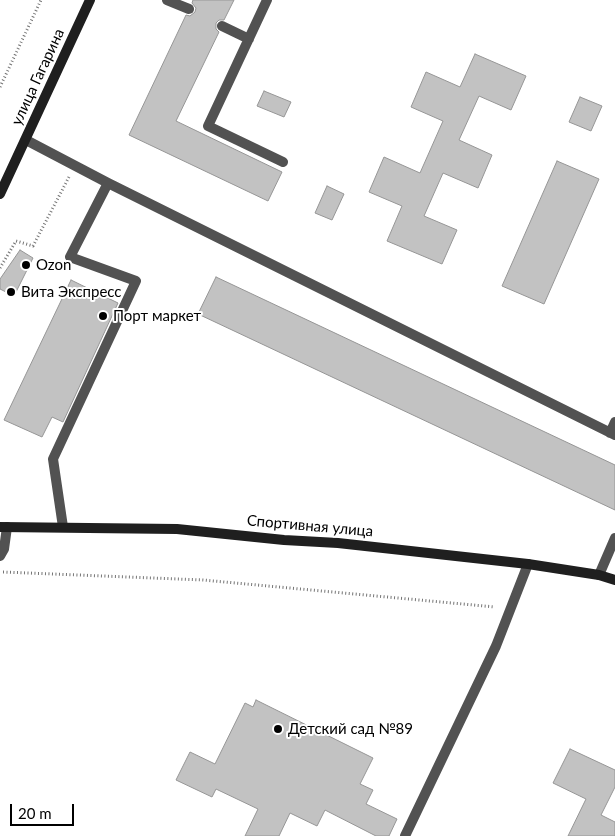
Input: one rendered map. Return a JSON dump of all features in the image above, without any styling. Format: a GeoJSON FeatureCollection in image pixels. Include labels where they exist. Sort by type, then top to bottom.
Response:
{"type":"FeatureCollection","features":[{"type":"Feature","properties":{"kind":"street","name":"улица Гагарина"},"geometry":{"type":"LineString","coordinates":[[0,194],[90,0]]}},
{"type":"Feature","properties":{"kind":"street","name":"Спортивная улица"},"geometry":{"type":"LineString","coordinates":[[4,527],[178,529],[284,540],[338,543],[528,564],[599,575],[615,580]]}},
{"type":"Feature","properties":{"kind":"lane"},"geometry":{"type":"LineString","coordinates":[[167,0],[189,9]]}},
{"type":"Feature","properties":{"kind":"lane"},"geometry":{"type":"LineString","coordinates":[[268,0],[208,126],[283,162]]}},
{"type":"Feature","properties":{"kind":"lane"},"geometry":{"type":"LineString","coordinates":[[222,26],[249,39]]}},
{"type":"Feature","properties":{"kind":"lane"},"geometry":{"type":"LineString","coordinates":[[26,140],[108,183],[612,434],[615,422]]}},
{"type":"Feature","properties":{"kind":"lane"},"geometry":{"type":"LineString","coordinates":[[63,527],[53,459],[136,281],[70,257],[108,183]]}},
{"type":"Feature","properties":{"kind":"lane"},"geometry":{"type":"LineString","coordinates":[[0,556],[4,549],[4,527]]}},
{"type":"Feature","properties":{"kind":"lane"},"geometry":{"type":"LineString","coordinates":[[599,575],[615,538]]}},
{"type":"Feature","properties":{"kind":"lane"},"geometry":{"type":"LineString","coordinates":[[405,836],[496,646],[528,564]]}},
{"type":"Feature","properties":{"kind":"path"},"geometry":{"type":"LineString","coordinates":[[0,87],[41,0]]}},
{"type":"Feature","properties":{"kind":"path"},"geometry":{"type":"LineString","coordinates":[[0,268],[16,241],[33,246],[75,166]]}},
{"type":"Feature","properties":{"kind":"path"},"geometry":{"type":"LineString","coordinates":[[0,572],[203,580],[511,608]]}},
{"type":"Feature","properties":{"kind":"building"},"geometry":{"type":"Polygon","coordinates":[[[193,0],[234,0],[224,20],[219,20],[216,23],[216,29],[219,32],[176,121],[282,172],[268,201],[129,135],[186,15],[190,16],[195,12],[196,8],[192,3],[193,0]]]}},
{"type":"Feature","properties":{"kind":"building"},"geometry":{"type":"Polygon","coordinates":[[[475,54],[526,76],[511,110],[479,96],[459,140],[492,155],[478,188],[443,173],[424,216],[457,230],[442,264],[387,241],[402,206],[369,192],[384,157],[420,173],[443,121],[411,107],[426,72],[460,87],[475,54]]]}},
{"type":"Feature","properties":{"kind":"building"},"geometry":{"type":"Polygon","coordinates":[[[264,91],[291,102],[284,117],[257,106],[264,91]]]}},
{"type":"Feature","properties":{"kind":"building"},"geometry":{"type":"Polygon","coordinates":[[[580,97],[602,106],[591,131],[569,122],[580,97]]]}},
{"type":"Feature","properties":{"kind":"building"},"geometry":{"type":"Polygon","coordinates":[[[557,161],[599,179],[544,304],[502,286],[557,161]]]}},
{"type":"Feature","properties":{"kind":"building"},"geometry":{"type":"Polygon","coordinates":[[[327,186],[344,194],[332,220],[315,213],[327,186]]]}},
{"type":"Feature","properties":{"kind":"building"},"geometry":{"type":"Polygon","coordinates":[[[20,250],[33,258],[14,296],[0,289],[0,279],[20,250]]]}},
{"type":"Feature","properties":{"kind":"building"},"geometry":{"type":"Polygon","coordinates":[[[216,277],[615,465],[615,510],[198,314],[216,277]]]}},
{"type":"Feature","properties":{"kind":"building"},"geometry":{"type":"Polygon","coordinates":[[[71,280],[118,303],[63,422],[52,417],[42,437],[4,420],[71,280]]]}},
{"type":"Feature","properties":{"kind":"building"},"geometry":{"type":"Polygon","coordinates":[[[256,700],[373,758],[360,784],[373,790],[366,804],[397,819],[389,836],[376,836],[325,810],[317,826],[290,813],[279,836],[245,836],[258,809],[216,789],[212,797],[176,780],[190,752],[215,764],[245,703],[253,707],[256,700]]]}},
{"type":"Feature","properties":{"kind":"building"},"geometry":{"type":"Polygon","coordinates":[[[570,749],[615,770],[615,787],[601,815],[615,822],[615,836],[568,836],[586,799],[553,783],[570,749]]]}},
{"type":"Feature","properties":{"kind":"place","name":"Ozon"},"geometry":{"type":"Point","coordinates":[26,265]}},
{"type":"Feature","properties":{"kind":"place","name":"Вита Экспресс"},"geometry":{"type":"Point","coordinates":[11,292]}},
{"type":"Feature","properties":{"kind":"place","name":"Порт маркет"},"geometry":{"type":"Point","coordinates":[103,316]}},
{"type":"Feature","properties":{"kind":"place","name":"Детский сад №89"},"geometry":{"type":"Point","coordinates":[278,729]}}]}
